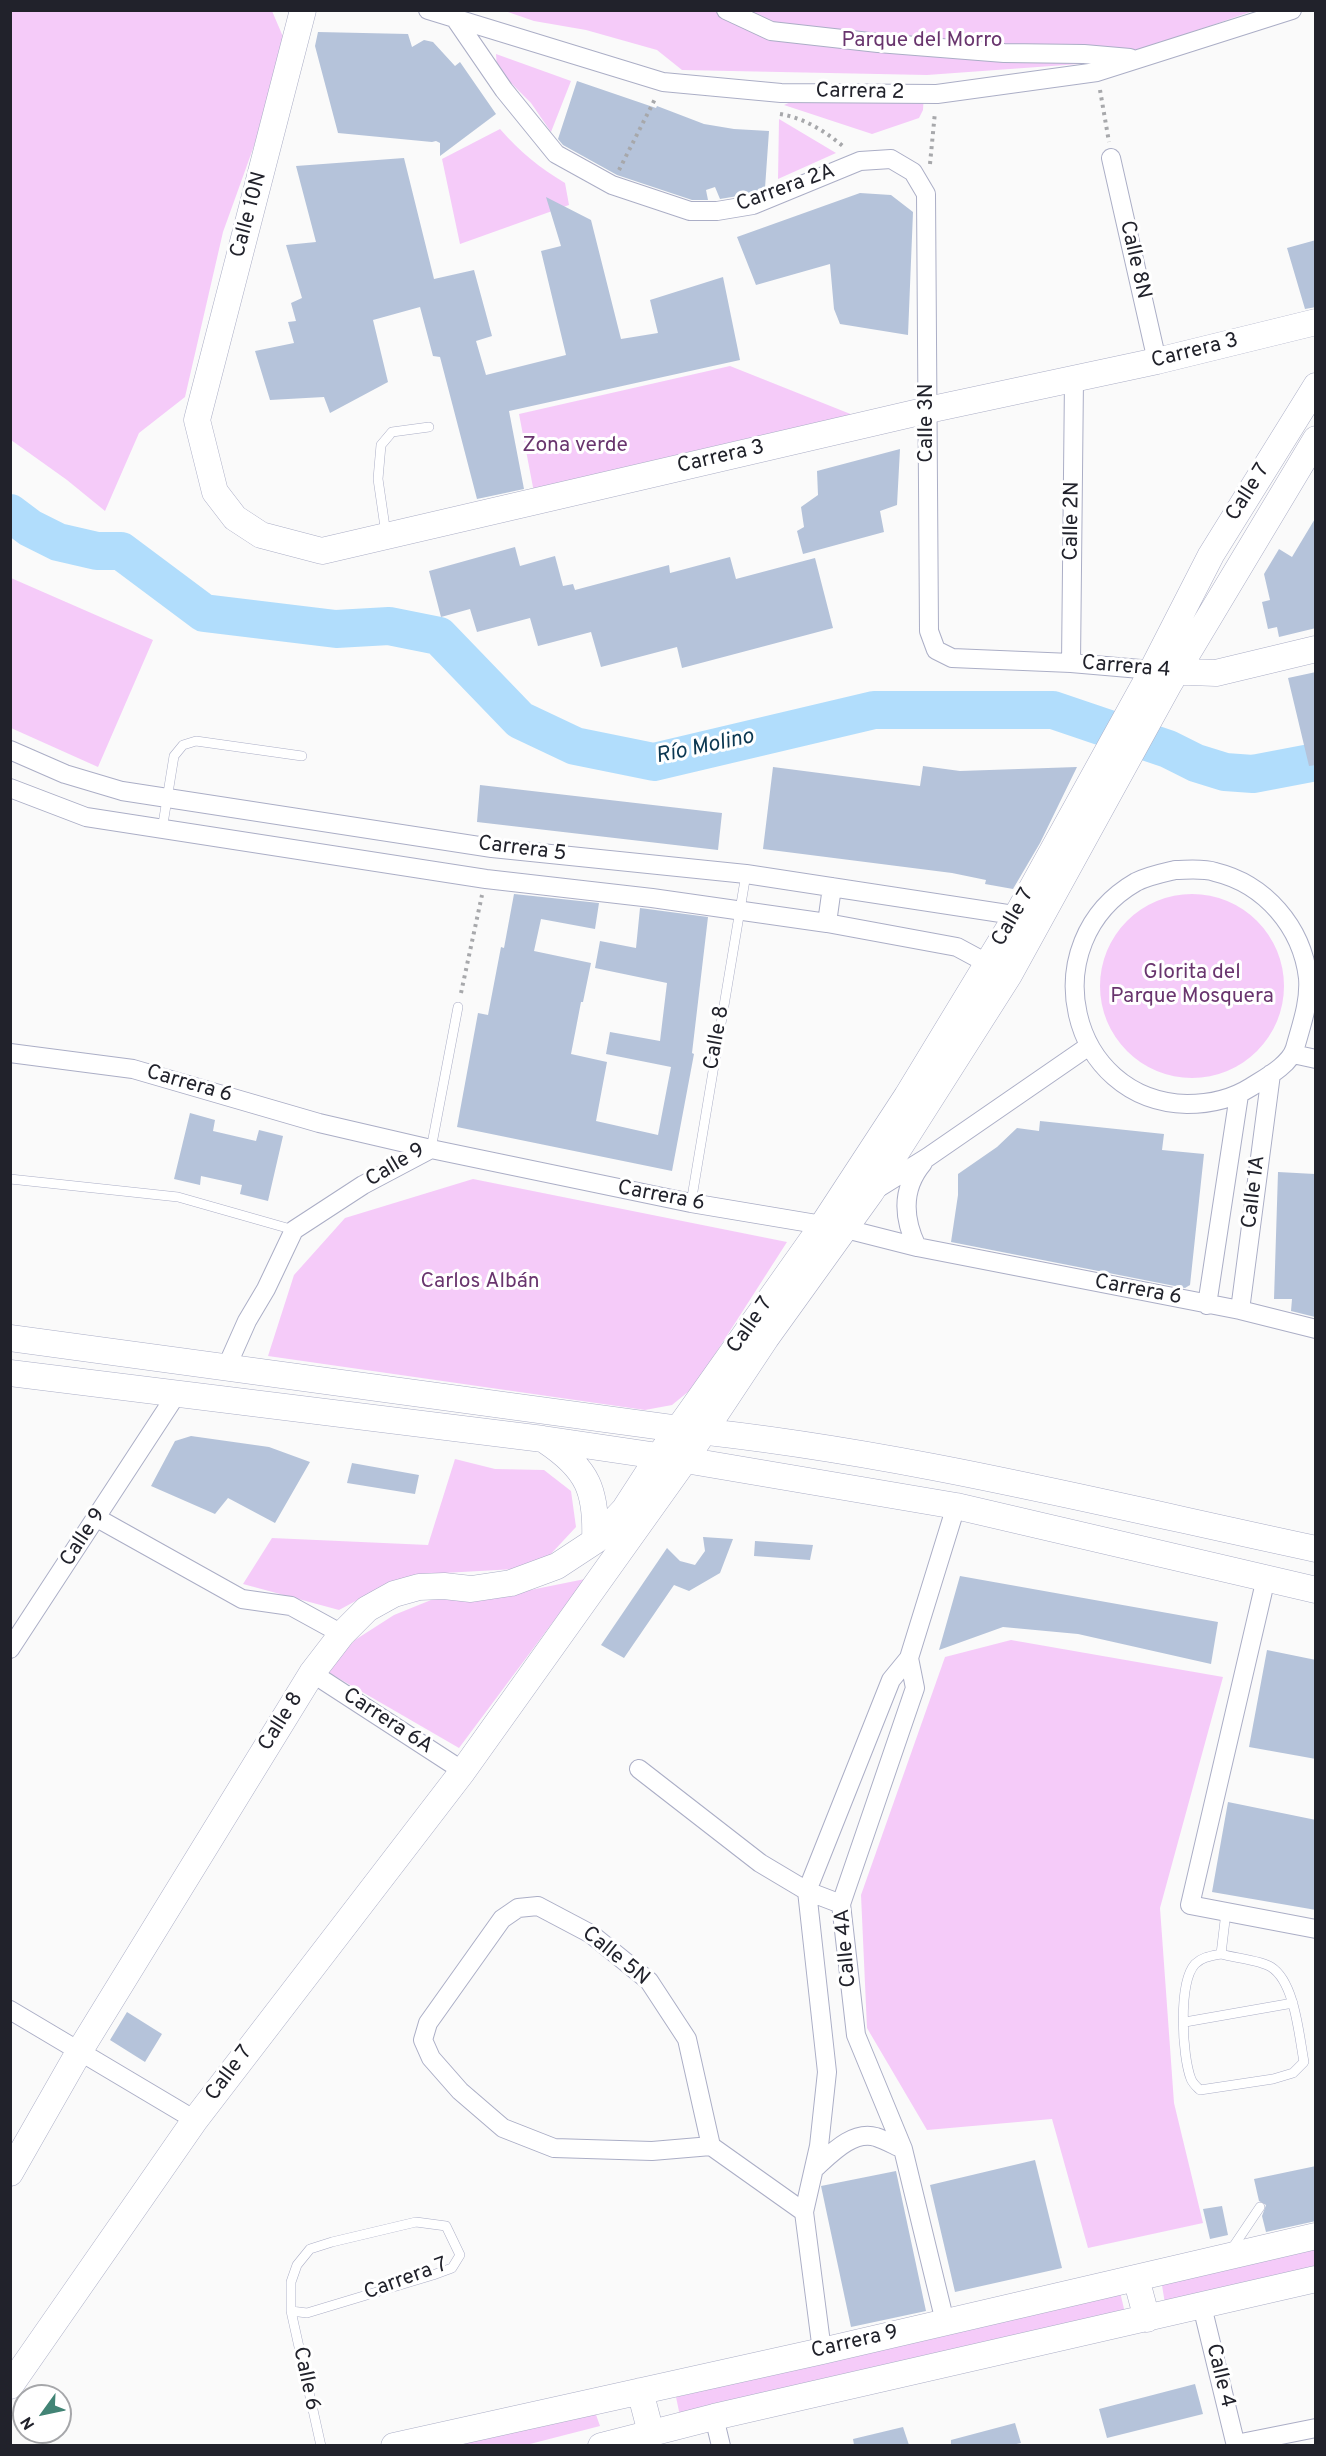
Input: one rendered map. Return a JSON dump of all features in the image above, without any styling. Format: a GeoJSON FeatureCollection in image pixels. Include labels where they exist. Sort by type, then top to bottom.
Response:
{"type":"FeatureCollection","features":[{"type":"Feature","properties":{"kind":"main road","name":"Calle 10N"},"geometry":{"type":"LineString","coordinates":[[197,420],[303,10]]}},
{"type":"Feature","properties":{"kind":"main road","name":"Carrera 3"},"geometry":{"type":"LineString","coordinates":[[197,420],[215,492],[235,518],[261,535],[322,551],[928,410],[1157,361],[1316,322]]}},
{"type":"Feature","properties":{"kind":"main road","name":"Calle 7"},"geometry":{"type":"LineString","coordinates":[[1161,677],[1211,555],[1316,387]]}},
{"type":"Feature","properties":{"kind":"main road","name":"Calle 7"},"geometry":{"type":"LineString","coordinates":[[679,1429],[834,1227],[871,1192],[1029,918],[1161,677],[1316,439]]}},
{"type":"Feature","properties":{"kind":"main road","name":"Carrera 4"},"geometry":{"type":"LineString","coordinates":[[1161,677],[1216,673],[1316,649]]}},
{"type":"Feature","properties":{"kind":"main road","name":"Calle 7"},"geometry":{"type":"LineString","coordinates":[[10,2386],[195,2120],[463,1771],[685,1460],[766,1338],[834,1227],[907,1096],[999,969]]}},
{"type":"Feature","properties":{"kind":"main road"},"geometry":{"type":"LineString","coordinates":[[10,1338],[679,1429],[744,1435],[983,1477],[1316,1549]]}},
{"type":"Feature","properties":{"kind":"main road"},"geometry":{"type":"LineString","coordinates":[[10,1372],[176,1395],[543,1439],[685,1460],[956,1506],[1316,1590]]}},
{"type":"Feature","properties":{"kind":"main road","name":"Calle 8"},"geometry":{"type":"LineString","coordinates":[[10,2173],[79,2052],[312,1673],[342,1634],[367,1609],[394,1594],[419,1587],[471,1588],[511,1583],[557,1566],[595,1541],[624,1510],[679,1429]]}},
{"type":"Feature","properties":{"kind":"main road"},"geometry":{"type":"LineString","coordinates":[[543,1439],[569,1456],[587,1481],[596,1510],[595,1541]]}},
{"type":"Feature","properties":{"kind":"main road","name":"Carrera 9"},"geometry":{"type":"LineString","coordinates":[[394,2445],[822,2351],[1316,2236]]}},
{"type":"Feature","properties":{"kind":"main road"},"geometry":{"type":"LineString","coordinates":[[1136,2278],[1147,2319]]}},
{"type":"Feature","properties":{"kind":"main road","name":"Carrera 9"},"geometry":{"type":"LineString","coordinates":[[601,2445],[1316,2279]]}},
{"type":"Feature","properties":{"kind":"main road"},"geometry":{"type":"LineString","coordinates":[[640,2391],[651,2433]]}},
{"type":"Feature","properties":{"kind":"street","name":"Carrera 2"},"geometry":{"type":"LineString","coordinates":[[429,10],[456,15],[663,82],[781,93],[937,94],[1097,72],[1292,10]]}},
{"type":"Feature","properties":{"kind":"street"},"geometry":{"type":"LineString","coordinates":[[726,10],[771,31],[878,43],[1004,53],[1084,54],[1140,59]]}},
{"type":"Feature","properties":{"kind":"street","name":"Carrera 2A"},"geometry":{"type":"LineString","coordinates":[[456,15],[504,90],[556,154],[612,185],[690,211],[717,212],[753,205],[860,161],[891,159],[913,172],[926,194]]}},
{"type":"Feature","properties":{"kind":"street","name":"Calle 8N"},"geometry":{"type":"LineString","coordinates":[[1111,158],[1157,361]]}},
{"type":"Feature","properties":{"kind":"street","name":"Calle 3N"},"geometry":{"type":"LineString","coordinates":[[926,194],[929,632],[936,650]]}},
{"type":"Feature","properties":{"kind":"street","name":"Calle 2N"},"geometry":{"type":"LineString","coordinates":[[1071,663],[1074,379]]}},
{"type":"Feature","properties":{"kind":"street","name":"Carrera 4"},"geometry":{"type":"LineString","coordinates":[[936,650],[952,658],[1071,663],[1161,677]]}},
{"type":"Feature","properties":{"kind":"street","name":"Carrera 5"},"geometry":{"type":"LineString","coordinates":[[10,750],[65,774],[122,791],[492,848],[746,874],[1029,918]]}},
{"type":"Feature","properties":{"kind":"street","name":"Carrera 5"},"geometry":{"type":"LineString","coordinates":[[10,788],[86,817],[162,830],[486,879],[652,898],[827,922],[957,947],[999,969]]}},
{"type":"Feature","properties":{"kind":"street"},"geometry":{"type":"LineString","coordinates":[[652,898],[655,865]]}},
{"type":"Feature","properties":{"kind":"street"},"geometry":{"type":"LineString","coordinates":[[1175,870],[1214,871],[1251,886],[1281,912],[1308,946],[1306,1012],[1293,1054],[1270,1074],[1239,1095],[1206,1104],[1171,1103],[1138,1092],[1110,1073],[1089,1046],[1075,1011],[1074,973],[1083,938],[1105,905],[1137,881],[1175,870]]}},
{"type":"Feature","properties":{"kind":"street"},"geometry":{"type":"LineString","coordinates":[[827,922],[832,887]]}},
{"type":"Feature","properties":{"kind":"street"},"geometry":{"type":"LineString","coordinates":[[871,1192],[928,1157],[1089,1046]]}},
{"type":"Feature","properties":{"kind":"street","name":"Carrera 6"},"geometry":{"type":"LineString","coordinates":[[10,1053],[133,1069],[319,1123],[431,1149],[691,1203],[834,1227],[917,1247],[1240,1310],[1316,1329]]}},
{"type":"Feature","properties":{"kind":"street"},"geometry":{"type":"LineString","coordinates":[[1293,1054],[1316,1059]]}},
{"type":"Feature","properties":{"kind":"street","name":"Calle 1A"},"geometry":{"type":"LineString","coordinates":[[1240,1310],[1270,1074]]}},
{"type":"Feature","properties":{"kind":"street","name":"Calle 1A"},"geometry":{"type":"LineString","coordinates":[[1207,1305],[1239,1095]]}},
{"type":"Feature","properties":{"kind":"street","name":"Calle 9"},"geometry":{"type":"LineString","coordinates":[[294,1230],[363,1185],[431,1149]]}},
{"type":"Feature","properties":{"kind":"street"},"geometry":{"type":"LineString","coordinates":[[917,1247],[908,1229],[905,1210],[907,1190],[915,1172],[928,1157]]}},
{"type":"Feature","properties":{"kind":"street"},"geometry":{"type":"LineString","coordinates":[[227,1366],[247,1321],[266,1289],[294,1230]]}},
{"type":"Feature","properties":{"kind":"street","name":"Calle 9"},"geometry":{"type":"LineString","coordinates":[[10,1649],[176,1395]]}},
{"type":"Feature","properties":{"kind":"street"},"geometry":{"type":"LineString","coordinates":[[822,2351],[804,2212],[819,2146],[826,2072],[807,1891],[891,1680],[909,1658],[956,1506]]}},
{"type":"Feature","properties":{"kind":"street"},"geometry":{"type":"LineString","coordinates":[[97,1518],[242,1599],[291,1606],[342,1634]]}},
{"type":"Feature","properties":{"kind":"street"},"geometry":{"type":"LineString","coordinates":[[1266,1578],[1190,1905],[1316,1929]]}},
{"type":"Feature","properties":{"kind":"street","name":"Calle 4A"},"geometry":{"type":"LineString","coordinates":[[909,1658],[915,1688],[841,1904],[856,2035],[903,2149],[945,2322]]}},
{"type":"Feature","properties":{"kind":"street","name":"Carrera 6A"},"geometry":{"type":"LineString","coordinates":[[312,1673],[463,1771]]}},
{"type":"Feature","properties":{"kind":"street"},"geometry":{"type":"LineString","coordinates":[[639,1769],[760,1863],[807,1891],[841,1904]]}},
{"type":"Feature","properties":{"kind":"street","name":"Calle 5N"},"geometry":{"type":"LineString","coordinates":[[538,1906],[591,1934],[649,1981],[687,2039],[711,2146],[652,2151],[554,2148],[502,2128],[460,2091],[431,2058],[423,2040],[429,2023],[502,1919],[518,1908],[538,1906]]}},
{"type":"Feature","properties":{"kind":"street"},"geometry":{"type":"LineString","coordinates":[[10,2010],[195,2120]]}},
{"type":"Feature","properties":{"kind":"street"},"geometry":{"type":"LineString","coordinates":[[814,2169],[840,2146],[858,2137],[874,2136],[903,2149]]}},
{"type":"Feature","properties":{"kind":"street"},"geometry":{"type":"LineString","coordinates":[[711,2146],[804,2212]]}},
{"type":"Feature","properties":{"kind":"street","name":"Calle 4"},"geometry":{"type":"LineString","coordinates":[[1202,2306],[1236,2445]]}},
{"type":"Feature","properties":{"kind":"street"},"geometry":{"type":"LineString","coordinates":[[714,2417],[721,2445]]}},
{"type":"Feature","properties":{"kind":"street"},"geometry":{"type":"LineString","coordinates":[[1236,2445],[1316,2428]]}},
{"type":"Feature","properties":{"kind":"lane"},"geometry":{"type":"LineString","coordinates":[[386,536],[378,479],[381,445],[392,432],[429,427]]}},
{"type":"Feature","properties":{"kind":"lane"},"geometry":{"type":"LineString","coordinates":[[162,830],[174,756],[183,745],[196,741],[302,756]]}},
{"type":"Feature","properties":{"kind":"lane","name":"Calle 8"},"geometry":{"type":"LineString","coordinates":[[691,1203],[746,874]]}},
{"type":"Feature","properties":{"kind":"lane","name":"Calle 9"},"geometry":{"type":"LineString","coordinates":[[431,1149],[458,1007]]}},
{"type":"Feature","properties":{"kind":"lane"},"geometry":{"type":"LineString","coordinates":[[10,1179],[178,1197],[294,1230]]}},
{"type":"Feature","properties":{"kind":"lane"},"geometry":{"type":"LineString","coordinates":[[1221,1954],[1226,1912]]}},
{"type":"Feature","properties":{"kind":"lane"},"geometry":{"type":"LineString","coordinates":[[1221,1954],[1270,1966],[1282,1979],[1293,2003],[1304,2062],[1293,2073],[1273,2079],[1200,2090],[1191,2082],[1184,2049],[1185,1983],[1193,1966],[1202,1958],[1221,1954]]}},
{"type":"Feature","properties":{"kind":"lane"},"geometry":{"type":"LineString","coordinates":[[1185,2022],[1293,2003]]}},
{"type":"Feature","properties":{"kind":"lane"},"geometry":{"type":"LineString","coordinates":[[1226,2258],[1260,2207]]}},
{"type":"Feature","properties":{"kind":"lane","name":"Carrera 7"},"geometry":{"type":"LineString","coordinates":[[416,2222],[446,2226],[460,2256],[452,2268],[433,2275],[307,2313],[291,2311],[291,2282],[297,2265],[310,2249],[416,2222]]}},
{"type":"Feature","properties":{"kind":"lane","name":"Calle 6"},"geometry":{"type":"LineString","coordinates":[[291,2311],[321,2445]]}},
{"type":"Feature","properties":{"kind":"path"},"geometry":{"type":"LineString","coordinates":[[1097,72],[1111,158]]}},
{"type":"Feature","properties":{"kind":"path"},"geometry":{"type":"LineString","coordinates":[[612,185],[663,82]]}},
{"type":"Feature","properties":{"kind":"path"},"geometry":{"type":"LineString","coordinates":[[926,194],[937,94]]}},
{"type":"Feature","properties":{"kind":"path"},"geometry":{"type":"LineString","coordinates":[[774,113],[796,117],[830,134],[860,161]]}},
{"type":"Feature","properties":{"kind":"path"},"geometry":{"type":"LineString","coordinates":[[458,1007],[486,879]]}},
{"type":"Feature","properties":{"kind":"green space"},"geometry":{"type":"Polygon","coordinates":[[[10,11],[272,11],[287,46],[269,104],[223,232],[185,397],[139,433],[105,511],[67,480],[11,440],[10,11]]]}},
{"type":"Feature","properties":{"kind":"green space","name":"Parque del Morro"},"geometry":{"type":"Polygon","coordinates":[[[505,11],[1253,11],[1149,47],[1093,63],[927,75],[682,70],[657,50],[586,30],[534,21],[505,11]]]}},
{"type":"Feature","properties":{"kind":"green space"},"geometry":{"type":"Polygon","coordinates":[[[496,54],[571,81],[551,132],[531,103],[497,69],[496,54]]]}},
{"type":"Feature","properties":{"kind":"green space"},"geometry":{"type":"Polygon","coordinates":[[[924,93],[923,110],[919,118],[872,134],[784,105],[793,101],[924,93]]]}},
{"type":"Feature","properties":{"kind":"green space"},"geometry":{"type":"Polygon","coordinates":[[[779,119],[836,153],[778,179],[779,119]]]}},
{"type":"Feature","properties":{"kind":"green space"},"geometry":{"type":"Polygon","coordinates":[[[500,129],[531,159],[565,183],[569,205],[460,244],[442,159],[500,129]]]}},
{"type":"Feature","properties":{"kind":"green space","name":"Zona verde"},"geometry":{"type":"Polygon","coordinates":[[[730,366],[858,417],[536,503],[519,414],[730,366]]]}},
{"type":"Feature","properties":{"kind":"green space"},"geometry":{"type":"Polygon","coordinates":[[[11,578],[153,640],[98,767],[11,728],[11,578]]]}},
{"type":"Feature","properties":{"kind":"green space","name":"Glorita del Parque Mosquera"},"geometry":{"type":"Polygon","coordinates":[[[1192,894],[1227,901],[1257,921],[1277,951],[1284,986],[1277,1021],[1257,1051],[1227,1071],[1192,1078],[1157,1071],[1127,1051],[1107,1021],[1100,986],[1107,951],[1127,921],[1157,901],[1192,894]]]}},
{"type":"Feature","properties":{"kind":"green space","name":"Carlos Albán"},"geometry":{"type":"Polygon","coordinates":[[[473,1179],[787,1242],[694,1387],[672,1405],[645,1410],[268,1356],[294,1275],[345,1218],[473,1179]]]}},
{"type":"Feature","properties":{"kind":"green space"},"geometry":{"type":"Polygon","coordinates":[[[455,1459],[495,1469],[544,1470],[571,1491],[576,1527],[549,1556],[515,1569],[444,1573],[391,1582],[339,1610],[243,1584],[272,1538],[428,1545],[455,1459]]]}},
{"type":"Feature","properties":{"kind":"green space"},"geometry":{"type":"Polygon","coordinates":[[[585,1579],[459,1748],[326,1671],[355,1640],[394,1615],[436,1598],[486,1599],[585,1579]]]}},
{"type":"Feature","properties":{"kind":"green space"},"geometry":{"type":"Polygon","coordinates":[[[1011,1640],[1223,1677],[1160,1908],[1174,2103],[1203,2223],[1088,2248],[1052,2119],[927,2130],[867,2028],[861,1895],[945,1657],[1011,1640]]]}},
{"type":"Feature","properties":{"kind":"green space"},"geometry":{"type":"Polygon","coordinates":[[[1315,2249],[1315,2270],[1165,2304],[1162,2285],[1315,2249]]]}},
{"type":"Feature","properties":{"kind":"green space"},"geometry":{"type":"Polygon","coordinates":[[[1120,2292],[1125,2313],[680,2416],[676,2397],[1120,2292]]]}},
{"type":"Feature","properties":{"kind":"green space"},"geometry":{"type":"Polygon","coordinates":[[[594,2409],[600,2426],[526,2445],[441,2446],[594,2409]]]}},
{"type":"Feature","properties":{"kind":"building"},"geometry":{"type":"Polygon","coordinates":[[[318,32],[408,34],[412,47],[424,40],[433,42],[455,66],[460,62],[496,114],[440,156],[440,143],[436,141],[338,133],[315,46],[318,32]]]}},
{"type":"Feature","properties":{"kind":"building"},"geometry":{"type":"Polygon","coordinates":[[[577,81],[656,108],[657,106],[704,124],[769,131],[765,188],[750,194],[720,199],[715,187],[706,190],[708,200],[692,200],[617,175],[563,145],[558,139],[577,81]]]}},
{"type":"Feature","properties":{"kind":"building"},"geometry":{"type":"Polygon","coordinates":[[[404,158],[434,279],[474,270],[492,336],[476,341],[486,375],[566,355],[541,251],[561,246],[546,197],[591,220],[621,339],[658,333],[650,300],[723,277],[740,360],[509,411],[524,489],[477,499],[440,357],[433,356],[420,307],[373,320],[388,382],[330,413],[324,397],[270,400],[255,351],[294,343],[288,322],[296,321],[291,303],[302,298],[286,245],[316,242],[296,166],[404,158]]]}},
{"type":"Feature","properties":{"kind":"building"},"geometry":{"type":"Polygon","coordinates":[[[860,193],[891,195],[913,212],[908,335],[840,324],[834,309],[830,264],[756,285],[737,237],[860,193]]]}},
{"type":"Feature","properties":{"kind":"building"},"geometry":{"type":"Polygon","coordinates":[[[1316,240],[1316,307],[1305,309],[1287,248],[1316,240]]]}},
{"type":"Feature","properties":{"kind":"building"},"geometry":{"type":"Polygon","coordinates":[[[900,449],[897,505],[880,511],[884,532],[803,554],[797,531],[804,527],[801,507],[818,495],[817,471],[900,449]]]}},
{"type":"Feature","properties":{"kind":"building"},"geometry":{"type":"Polygon","coordinates":[[[1316,517],[1316,628],[1279,637],[1277,627],[1268,629],[1262,602],[1270,600],[1264,574],[1279,549],[1292,557],[1316,517]]]}},
{"type":"Feature","properties":{"kind":"building"},"geometry":{"type":"Polygon","coordinates":[[[515,547],[520,566],[555,556],[563,586],[573,584],[575,590],[669,565],[670,573],[730,557],[736,579],[815,558],[833,628],[682,668],[677,647],[601,667],[591,632],[538,646],[530,618],[477,632],[470,609],[441,617],[429,571],[515,547]]]}},
{"type":"Feature","properties":{"kind":"building"},"geometry":{"type":"Polygon","coordinates":[[[1316,672],[1316,765],[1309,766],[1288,678],[1316,672]]]}},
{"type":"Feature","properties":{"kind":"building"},"geometry":{"type":"Polygon","coordinates":[[[923,766],[960,771],[1077,767],[1040,843],[1013,889],[985,884],[986,880],[952,873],[763,849],[773,767],[920,786],[923,766]]]}},
{"type":"Feature","properties":{"kind":"building"},"geometry":{"type":"Polygon","coordinates":[[[480,785],[722,813],[718,850],[477,822],[480,785]]]}},
{"type":"Feature","properties":{"kind":"building"},"geometry":{"type":"Polygon","coordinates":[[[514,894],[599,903],[595,929],[541,919],[534,951],[591,963],[571,1054],[607,1062],[596,1121],[658,1135],[671,1067],[606,1054],[610,1032],[660,1041],[667,983],[595,968],[600,941],[636,948],[640,908],[708,917],[692,1053],[694,1054],[672,1171],[457,1127],[478,1013],[488,1015],[514,894]]]}},
{"type":"Feature","properties":{"kind":"building"},"geometry":{"type":"Polygon","coordinates":[[[190,1113],[215,1120],[213,1131],[256,1141],[259,1130],[283,1136],[268,1201],[240,1194],[242,1185],[201,1176],[200,1185],[174,1179],[190,1113]]]}},
{"type":"Feature","properties":{"kind":"building"},"geometry":{"type":"Polygon","coordinates":[[[1040,1121],[1164,1134],[1162,1150],[1204,1154],[1190,1285],[1185,1288],[951,1242],[958,1195],[958,1174],[997,1147],[1017,1128],[1039,1131],[1040,1121]]]}},
{"type":"Feature","properties":{"kind":"building"},"geometry":{"type":"Polygon","coordinates":[[[1278,1172],[1315,1174],[1315,1317],[1291,1311],[1292,1299],[1274,1299],[1278,1172]]]}},
{"type":"Feature","properties":{"kind":"building"},"geometry":{"type":"Polygon","coordinates":[[[191,1436],[269,1447],[310,1462],[275,1523],[228,1498],[215,1514],[151,1486],[175,1441],[191,1436]]]}},
{"type":"Feature","properties":{"kind":"building"},"geometry":{"type":"Polygon","coordinates":[[[352,1463],[419,1475],[415,1494],[347,1483],[352,1463]]]}},
{"type":"Feature","properties":{"kind":"building"},"geometry":{"type":"Polygon","coordinates":[[[703,1537],[733,1539],[720,1573],[689,1591],[674,1585],[624,1658],[601,1645],[667,1548],[680,1561],[695,1565],[705,1551],[703,1537]]]}},
{"type":"Feature","properties":{"kind":"building"},"geometry":{"type":"Polygon","coordinates":[[[755,1541],[813,1545],[810,1560],[754,1556],[755,1541]]]}},
{"type":"Feature","properties":{"kind":"building"},"geometry":{"type":"Polygon","coordinates":[[[960,1576],[1218,1622],[1211,1664],[1078,1634],[1003,1627],[939,1650],[960,1576]]]}},
{"type":"Feature","properties":{"kind":"building"},"geometry":{"type":"Polygon","coordinates":[[[1267,1650],[1316,1660],[1316,1759],[1249,1747],[1267,1650]]]}},
{"type":"Feature","properties":{"kind":"building"},"geometry":{"type":"Polygon","coordinates":[[[1228,1802],[1316,1820],[1316,1910],[1212,1892],[1228,1802]]]}},
{"type":"Feature","properties":{"kind":"building"},"geometry":{"type":"Polygon","coordinates":[[[127,2012],[162,2034],[145,2062],[110,2040],[127,2012]]]}},
{"type":"Feature","properties":{"kind":"building"},"geometry":{"type":"Polygon","coordinates":[[[1035,2160],[1062,2268],[955,2292],[930,2185],[1035,2160]]]}},
{"type":"Feature","properties":{"kind":"building"},"geometry":{"type":"Polygon","coordinates":[[[1316,2166],[1316,2221],[1266,2232],[1262,2216],[1266,2205],[1259,2201],[1254,2179],[1316,2166]]]}},
{"type":"Feature","properties":{"kind":"building"},"geometry":{"type":"Polygon","coordinates":[[[896,2171],[926,2311],[851,2327],[821,2186],[896,2171]]]}},
{"type":"Feature","properties":{"kind":"building"},"geometry":{"type":"Polygon","coordinates":[[[1222,2206],[1228,2235],[1210,2239],[1203,2209],[1222,2206]]]}},
{"type":"Feature","properties":{"kind":"building"},"geometry":{"type":"Polygon","coordinates":[[[1195,2384],[1203,2414],[1107,2438],[1099,2409],[1195,2384]]]}},
{"type":"Feature","properties":{"kind":"building"},"geometry":{"type":"Polygon","coordinates":[[[1015,2423],[1021,2443],[951,2445],[951,2440],[1015,2423]]]}},
{"type":"Feature","properties":{"kind":"building"},"geometry":{"type":"Polygon","coordinates":[[[903,2427],[909,2445],[854,2445],[853,2439],[903,2427]]]}},
{"type":"Feature","properties":{"kind":"waterway","name":"Río Molino"},"geometry":{"type":"LineString","coordinates":[[10,513],[30,528],[58,542],[97,551],[121,551],[204,613],[336,629],[389,626],[439,636],[520,720],[575,746],[654,762],[874,710],[1053,710],[1168,749],[1196,763],[1225,772],[1253,774],[1316,762]]}}]}
